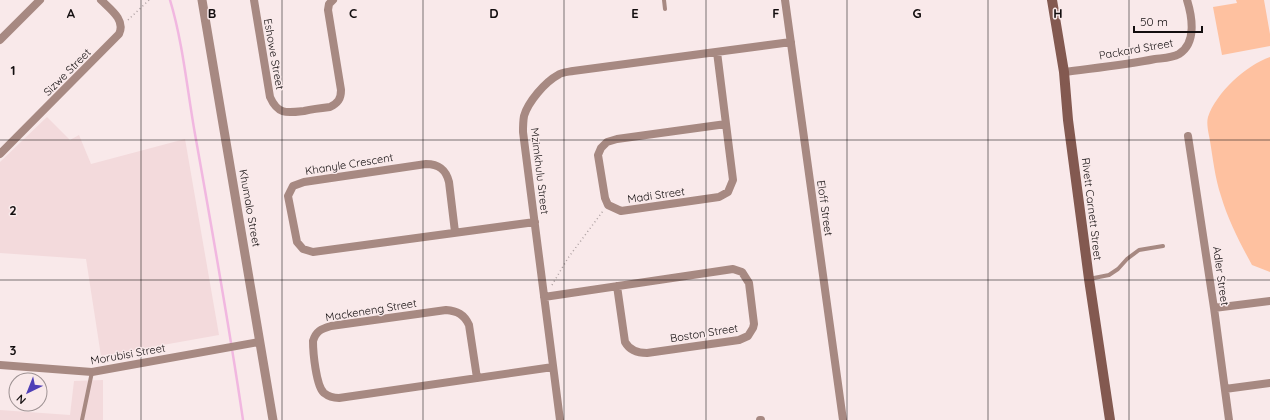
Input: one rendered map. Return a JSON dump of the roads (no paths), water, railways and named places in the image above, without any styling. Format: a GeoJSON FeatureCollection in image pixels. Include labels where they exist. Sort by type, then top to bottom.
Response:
{"type":"FeatureCollection","features":[{"type":"Feature","properties":{"kind":"main road","name":"Rivett Carnett Street"},"geometry":{"type":"LineString","coordinates":[[1052,0],[1064,72],[1068,120],[1089,279],[1110,420]]}},
{"type":"Feature","properties":{"kind":"street"},"geometry":{"type":"LineString","coordinates":[[0,40],[40,0]]}},
{"type":"Feature","properties":{"kind":"street","name":"Sizwe Street"},"geometry":{"type":"LineString","coordinates":[[0,154],[115,39],[121,30],[121,23],[101,0]]}},
{"type":"Feature","properties":{"kind":"street","name":"Khumalo Street"},"geometry":{"type":"LineString","coordinates":[[202,0],[259,342],[274,420]]}},
{"type":"Feature","properties":{"kind":"street","name":"Eshowe Street"},"geometry":{"type":"LineString","coordinates":[[254,0],[270,97],[276,108],[290,113],[330,107],[339,100],[341,96],[328,10],[329,4],[333,0]]}},
{"type":"Feature","properties":{"kind":"street","name":"Eloff Street"},"geometry":{"type":"LineString","coordinates":[[785,0],[843,420]]}},
{"type":"Feature","properties":{"kind":"street","name":"Packard Street"},"geometry":{"type":"LineString","coordinates":[[1064,72],[1144,61],[1180,54],[1185,48],[1191,33],[1192,25],[1187,0]]}},
{"type":"Feature","properties":{"kind":"street","name":"Mzimkhulu Street"},"geometry":{"type":"LineString","coordinates":[[560,420],[523,132],[525,115],[530,105],[540,90],[559,74],[791,42]]}},
{"type":"Feature","properties":{"kind":"street","name":"Madi Street"},"geometry":{"type":"LineString","coordinates":[[717,52],[726,124],[733,180],[728,192],[719,196],[621,211],[608,205],[605,198],[598,155],[601,148],[607,142],[617,139],[726,124]]}},
{"type":"Feature","properties":{"kind":"street","name":"Adler Street"},"geometry":{"type":"LineString","coordinates":[[1188,136],[1229,420]]}},
{"type":"Feature","properties":{"kind":"street","name":"Khanyle Crescent"},"geometry":{"type":"LineString","coordinates":[[454,232],[447,175],[438,166],[432,164],[304,182],[293,186],[288,196],[297,242],[303,249],[308,251],[318,252],[535,222]]}},
{"type":"Feature","properties":{"kind":"street","name":"Boston Street"},"geometry":{"type":"LineString","coordinates":[[544,297],[617,286],[729,270],[738,270],[746,277],[749,283],[753,328],[748,336],[739,340],[647,353],[637,352],[625,342],[617,286]]}},
{"type":"Feature","properties":{"kind":"street"},"geometry":{"type":"LineString","coordinates":[[1214,308],[1270,300]]}},
{"type":"Feature","properties":{"kind":"street","name":"Mackeneng Street"},"geometry":{"type":"LineString","coordinates":[[477,378],[468,324],[464,317],[453,310],[331,326],[318,331],[313,341],[319,385],[324,393],[333,398],[339,398],[553,367]]}},
{"type":"Feature","properties":{"kind":"street","name":"Morubisi Street"},"geometry":{"type":"LineString","coordinates":[[0,365],[92,372],[259,342]]}},
{"type":"Feature","properties":{"kind":"street"},"geometry":{"type":"LineString","coordinates":[[1225,389],[1270,383]]}},
{"type":"Feature","properties":{"kind":"lane"},"geometry":{"type":"LineString","coordinates":[[664,0],[665,9]]}},
{"type":"Feature","properties":{"kind":"lane"},"geometry":{"type":"LineString","coordinates":[[1089,279],[1109,274],[1118,269],[1127,259],[1139,250],[1163,246]]}},
{"type":"Feature","properties":{"kind":"lane"},"geometry":{"type":"LineString","coordinates":[[82,420],[92,372]]}},
{"type":"Feature","properties":{"kind":"waterway"},"geometry":{"type":"LineString","coordinates":[[170,0],[182,49],[243,420]]}}]}
